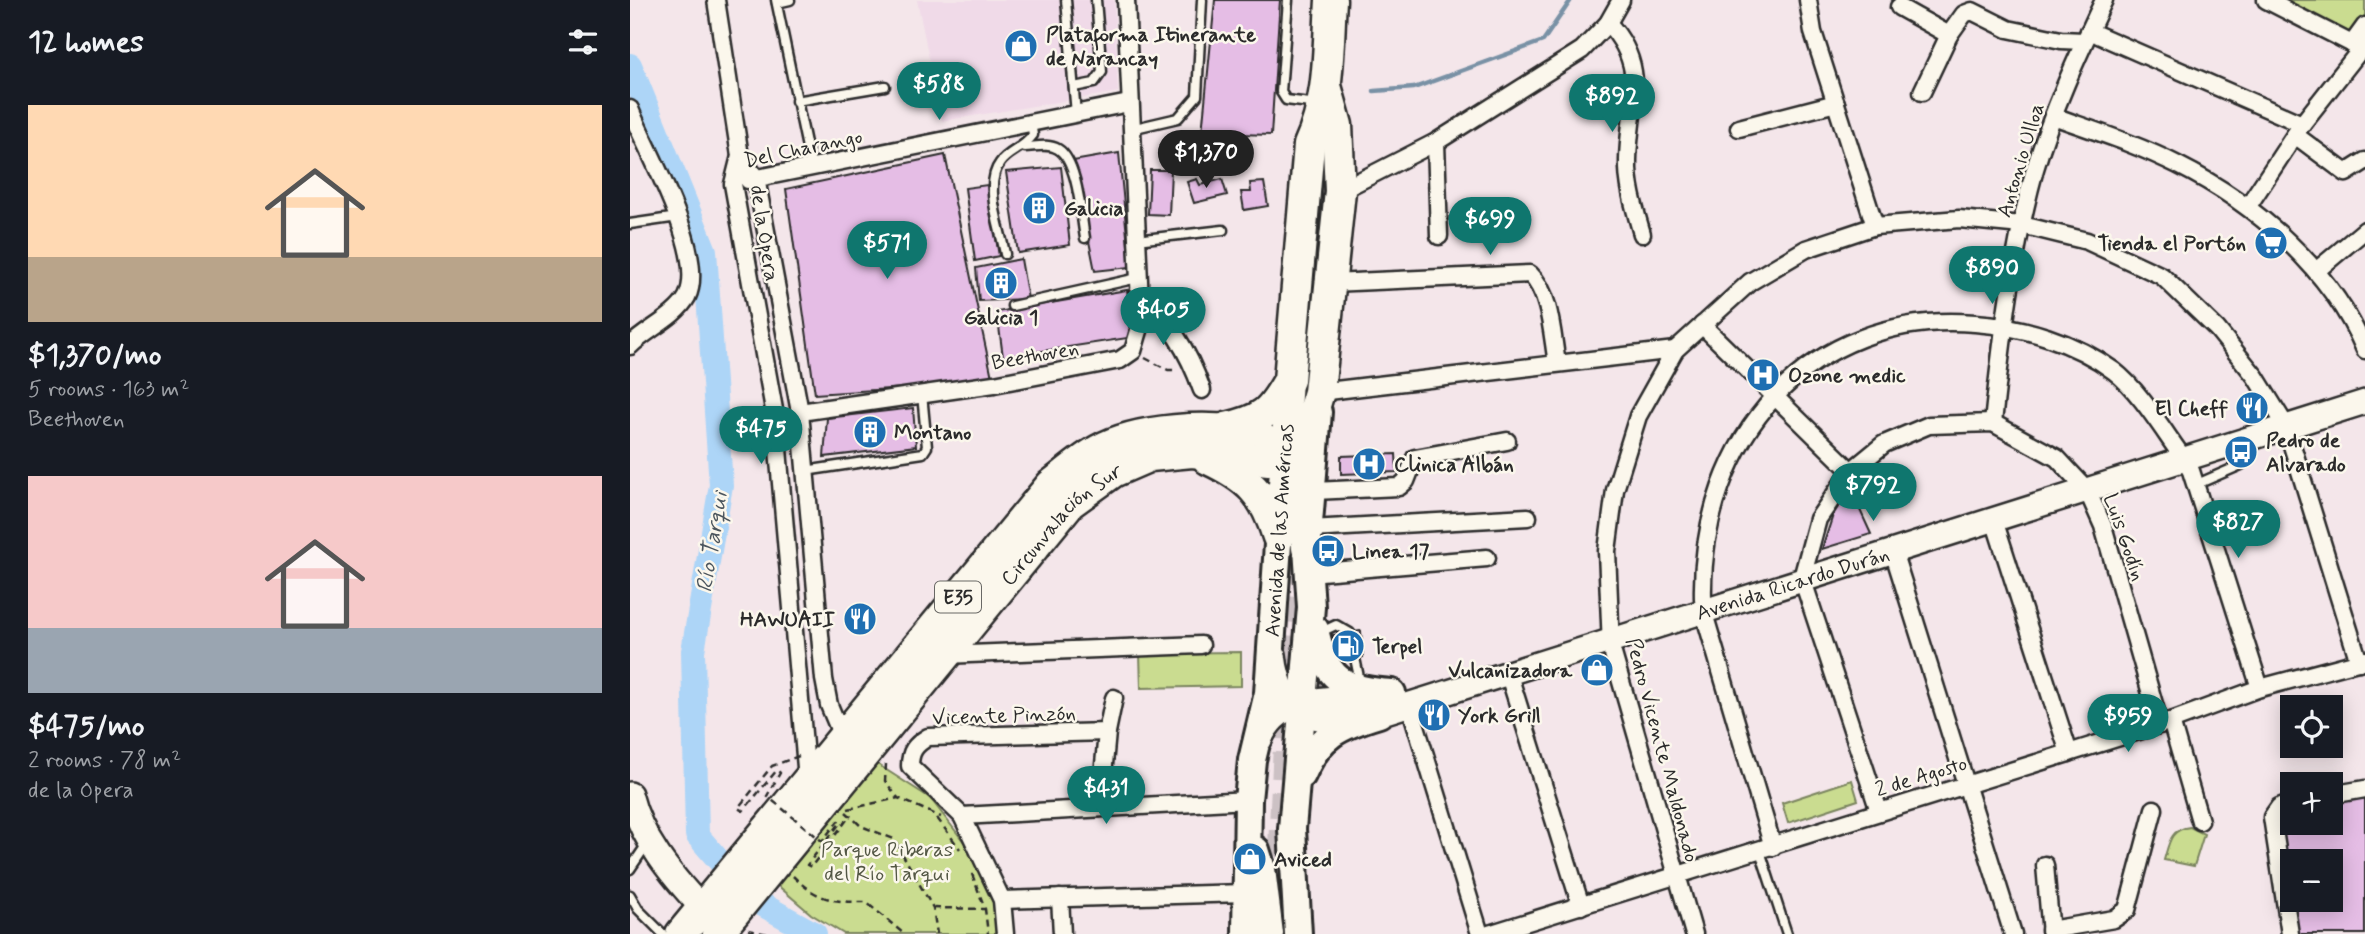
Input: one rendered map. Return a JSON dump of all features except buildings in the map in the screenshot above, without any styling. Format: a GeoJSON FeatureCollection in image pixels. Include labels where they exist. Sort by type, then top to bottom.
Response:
{"type":"FeatureCollection","features":[{"type":"Feature","properties":{"kind":"highway","name":"E35"},"geometry":{"type":"LineString","coordinates":[[1326,111],[1331,0]]}},
{"type":"Feature","properties":{"kind":"highway","name":"Avenida de las Américas"},"geometry":{"type":"LineString","coordinates":[[1304,389],[1331,283],[1340,191],[1326,111]]}},
{"type":"Feature","properties":{"kind":"highway","name":"Avenida de las Américas"},"geometry":{"type":"LineString","coordinates":[[1304,389],[1309,145],[1326,111]]}},
{"type":"Feature","properties":{"kind":"highway","name":"E35"},"geometry":{"type":"LineString","coordinates":[[1212,430],[1247,424],[1304,389],[1306,438],[1297,449],[1284,455]]}},
{"type":"Feature","properties":{"kind":"highway","name":"Circunvalación Sur"},"geometry":{"type":"LineString","coordinates":[[681,934],[715,914],[773,858],[1051,485],[1098,450],[1128,437],[1212,430]]}},
{"type":"Feature","properties":{"kind":"highway"},"geometry":{"type":"LineString","coordinates":[[1212,430],[1253,435],[1271,443],[1300,471],[1309,550]]}},
{"type":"Feature","properties":{"kind":"highway","name":"Circunvalación Sur"},"geometry":{"type":"LineString","coordinates":[[773,858],[803,769],[856,747],[943,655],[1070,503],[1113,472],[1150,456],[1192,452],[1267,460],[1284,455]]}},
{"type":"Feature","properties":{"kind":"highway"},"geometry":{"type":"LineString","coordinates":[[1192,452],[1233,471],[1259,493],[1269,510],[1278,537]]}},
{"type":"Feature","properties":{"kind":"main road","name":"Avenida de las Américas"},"geometry":{"type":"LineString","coordinates":[[1298,934],[1292,829],[1297,787],[1299,706],[1311,607],[1309,550],[1314,491],[1304,389]]}},
{"type":"Feature","properties":{"kind":"main road","name":"Avenida de las Américas"},"geometry":{"type":"LineString","coordinates":[[1246,934],[1245,893],[1252,760],[1268,693],[1284,455]]}},
{"type":"Feature","properties":{"kind":"main road"},"geometry":{"type":"LineString","coordinates":[[1311,607],[1326,666],[1341,683],[1393,703]]}},
{"type":"Feature","properties":{"kind":"main road"},"geometry":{"type":"LineString","coordinates":[[1297,787],[1311,754],[1332,733],[1345,724],[1393,703]]}},
{"type":"Feature","properties":{"kind":"main road"},"geometry":{"type":"LineString","coordinates":[[1248,811],[1262,869],[1270,934]]}},
{"type":"Feature","properties":{"kind":"street"},"geometry":{"type":"LineString","coordinates":[[716,0],[740,156]]}},
{"type":"Feature","properties":{"kind":"street","name":"Beethoven"},"geometry":{"type":"LineString","coordinates":[[800,412],[1120,360],[1133,351],[1139,341],[1141,324],[1126,0]]}},
{"type":"Feature","properties":{"kind":"street"},"geometry":{"type":"LineString","coordinates":[[1340,191],[1436,142],[1582,50],[1608,23],[1621,0]]}},
{"type":"Feature","properties":{"kind":"street"},"geometry":{"type":"LineString","coordinates":[[1808,0],[1813,32],[1875,226]]}},
{"type":"Feature","properties":{"kind":"street","name":"Antonio Ulloa"},"geometry":{"type":"LineString","coordinates":[[1993,423],[2003,325],[2035,169],[2053,116],[2104,0]]}},
{"type":"Feature","properties":{"kind":"street"},"geometry":{"type":"LineString","coordinates":[[2266,0],[2359,45]]}},
{"type":"Feature","properties":{"kind":"street"},"geometry":{"type":"LineString","coordinates":[[1899,7],[1949,35]]}},
{"type":"Feature","properties":{"kind":"street"},"geometry":{"type":"LineString","coordinates":[[1922,92],[1949,35],[1964,14],[1972,11],[2008,29],[2061,40],[2087,36],[2298,130],[2346,173],[2365,161]]}},
{"type":"Feature","properties":{"kind":"street"},"geometry":{"type":"LineString","coordinates":[[1608,23],[1622,38],[1636,80],[1628,160],[1631,197],[1642,234]]}},
{"type":"Feature","properties":{"kind":"street"},"geometry":{"type":"LineString","coordinates":[[2248,206],[2359,45],[2365,26]]}},
{"type":"Feature","properties":{"kind":"street","name":"Del Charango"},"geometry":{"type":"LineString","coordinates":[[733,184],[1129,103]]}},
{"type":"Feature","properties":{"kind":"street"},"geometry":{"type":"LineString","coordinates":[[1739,128],[1836,103]]}},
{"type":"Feature","properties":{"kind":"street"},"geometry":{"type":"LineString","coordinates":[[630,109],[678,217],[689,257],[691,283],[686,298],[630,346]]}},
{"type":"Feature","properties":{"kind":"street"},"geometry":{"type":"LineString","coordinates":[[2053,116],[2178,164],[2248,206],[2316,271],[2344,310],[2365,350]]}},
{"type":"Feature","properties":{"kind":"street"},"geometry":{"type":"LineString","coordinates":[[1436,142],[1439,236]]}},
{"type":"Feature","properties":{"kind":"street","name":"de la Opera"},"geometry":{"type":"LineString","coordinates":[[740,156],[756,178],[800,412],[824,678],[829,705],[856,747]]}},
{"type":"Feature","properties":{"kind":"street","name":"de la Opera"},"geometry":{"type":"LineString","coordinates":[[740,156],[733,184],[775,415],[803,769]]}},
{"type":"Feature","properties":{"kind":"street","name":"Pedro Vicente Maldonado"},"geometry":{"type":"LineString","coordinates":[[1694,934],[1609,634],[1607,551],[1615,490],[1638,416],[1675,350],[1750,282],[1806,249],[1875,226],[1959,219],[2022,225],[2087,241],[2162,276],[2217,328],[2255,376],[2284,422],[2362,661]]}},
{"type":"Feature","properties":{"kind":"street"},"geometry":{"type":"LineString","coordinates":[[2316,271],[2365,230]]}},
{"type":"Feature","properties":{"kind":"street"},"geometry":{"type":"LineString","coordinates":[[1331,283],[1530,274],[1543,294],[1558,363]]}},
{"type":"Feature","properties":{"kind":"street"},"geometry":{"type":"LineString","coordinates":[[1138,286],[1175,331],[1190,355],[1202,390]]}},
{"type":"Feature","properties":{"kind":"street"},"geometry":{"type":"LineString","coordinates":[[1767,849],[1703,605],[1706,551],[1718,497],[1738,447],[1774,396],[1810,363],[1860,336],[1903,325],[1949,320],[2003,325],[2058,342],[2115,373],[2181,455],[2195,485],[2260,688]]}},
{"type":"Feature","properties":{"kind":"street"},"geometry":{"type":"LineString","coordinates":[[1702,325],[1852,471]]}},
{"type":"Feature","properties":{"kind":"street"},"geometry":{"type":"LineString","coordinates":[[1304,389],[1675,350]]}},
{"type":"Feature","properties":{"kind":"street","name":"Avenida Ricardo Durán"},"geometry":{"type":"LineString","coordinates":[[2181,455],[2237,441],[2365,390]]}},
{"type":"Feature","properties":{"kind":"street","name":"Avenida Ricardo Durán"},"geometry":{"type":"LineString","coordinates":[[1803,572],[1893,551],[2087,491],[2181,455],[2284,422],[2365,402]]}},
{"type":"Feature","properties":{"kind":"street","name":"Luis Godín"},"geometry":{"type":"LineString","coordinates":[[1803,572],[1818,519],[1852,471],[1884,444],[1928,425],[1993,423],[2042,448],[2087,491],[2200,821]]}},
{"type":"Feature","properties":{"kind":"street"},"geometry":{"type":"LineString","coordinates":[[1314,491],[1399,487],[1406,481],[1415,458],[1507,441]]}},
{"type":"Feature","properties":{"kind":"street","name":"Avenida Ricardo Durán"},"geometry":{"type":"LineString","coordinates":[[1393,703],[1803,572],[2087,491]]}},
{"type":"Feature","properties":{"kind":"street"},"geometry":{"type":"LineString","coordinates":[[1309,550],[1528,517]]}},
{"type":"Feature","properties":{"kind":"street"},"geometry":{"type":"LineString","coordinates":[[1994,520],[2069,753]]}},
{"type":"Feature","properties":{"kind":"street"},"geometry":{"type":"LineString","coordinates":[[1309,550],[1487,558]]}},
{"type":"Feature","properties":{"kind":"street"},"geometry":{"type":"LineString","coordinates":[[1893,551],[2014,934]]}},
{"type":"Feature","properties":{"kind":"street"},"geometry":{"type":"LineString","coordinates":[[1803,572],[1879,811]]}},
{"type":"Feature","properties":{"kind":"street"},"geometry":{"type":"LineString","coordinates":[[1273,631],[1279,681],[1299,706],[1334,722],[1393,703],[1480,934]]}},
{"type":"Feature","properties":{"kind":"street","name":"Avenida Ricardo Durán"},"geometry":{"type":"LineString","coordinates":[[1393,703],[1508,672],[1609,634]]}},
{"type":"Feature","properties":{"kind":"street"},"geometry":{"type":"LineString","coordinates":[[943,655],[1201,645]]}},
{"type":"Feature","properties":{"kind":"street","name":"2 de Agosto"},"geometry":{"type":"LineString","coordinates":[[1489,934],[1676,878],[1879,811],[2165,723],[2260,688],[2362,661]]}},
{"type":"Feature","properties":{"kind":"street"},"geometry":{"type":"LineString","coordinates":[[1508,672],[1581,906]]}},
{"type":"Feature","properties":{"kind":"street"},"geometry":{"type":"LineString","coordinates":[[1100,808],[1107,733],[1114,698]]}},
{"type":"Feature","properties":{"kind":"street"},"geometry":{"type":"LineString","coordinates":[[1252,760],[1265,728],[1299,706]]}},
{"type":"Feature","properties":{"kind":"street","name":"Vicente Pinzón"},"geometry":{"type":"LineString","coordinates":[[1005,934],[1002,900],[962,816],[910,766],[910,754],[917,744],[928,737],[1107,733]]}},
{"type":"Feature","properties":{"kind":"street"},"geometry":{"type":"LineString","coordinates":[[2343,793],[2365,789]]}},
{"type":"Feature","properties":{"kind":"street"},"geometry":{"type":"LineString","coordinates":[[630,794],[649,842],[715,914]]}},
{"type":"Feature","properties":{"kind":"street"},"geometry":{"type":"LineString","coordinates":[[2280,807],[2272,817],[2290,934]]}},
{"type":"Feature","properties":{"kind":"street"},"geometry":{"type":"LineString","coordinates":[[962,816],[1100,808],[1248,811]]}},
{"type":"Feature","properties":{"kind":"street"},"geometry":{"type":"LineString","coordinates":[[2045,865],[2051,932],[2108,920],[2127,910],[2154,809]]}},
{"type":"Feature","properties":{"kind":"street"},"geometry":{"type":"LineString","coordinates":[[1002,900],[1245,893]]}},
{"type":"Feature","properties":{"kind":"street"},"geometry":{"type":"LineString","coordinates":[[1060,898],[1062,934]]}},
{"type":"Feature","properties":{"kind":"lane"},"geometry":{"type":"LineString","coordinates":[[790,0],[777,2],[811,167]]}},
{"type":"Feature","properties":{"kind":"lane"},"geometry":{"type":"LineString","coordinates":[[1066,0],[1076,114]]}},
{"type":"Feature","properties":{"kind":"lane"},"geometry":{"type":"LineString","coordinates":[[1074,87],[1094,83],[1102,72],[1096,0]]}},
{"type":"Feature","properties":{"kind":"lane"},"geometry":{"type":"LineString","coordinates":[[1131,129],[1178,118],[1197,96],[1202,0]]}},
{"type":"Feature","properties":{"kind":"lane"},"geometry":{"type":"LineString","coordinates":[[1288,0],[1281,92],[1286,100],[1326,111]]}},
{"type":"Feature","properties":{"kind":"lane"},"geometry":{"type":"LineString","coordinates":[[796,101],[885,86]]}},
{"type":"Feature","properties":{"kind":"lane"},"geometry":{"type":"LineString","coordinates":[[1005,254],[994,177],[1000,163],[1025,147],[1033,135],[1031,122]]}},
{"type":"Feature","properties":{"kind":"lane"},"geometry":{"type":"LineString","coordinates":[[1025,147],[1047,146],[1065,155],[1072,166],[1084,238]]}},
{"type":"Feature","properties":{"kind":"lane"},"geometry":{"type":"LineString","coordinates":[[630,224],[678,217]]}},
{"type":"Feature","properties":{"kind":"lane"},"geometry":{"type":"LineString","coordinates":[[1136,240],[1223,230]]}},
{"type":"Feature","properties":{"kind":"lane"},"geometry":{"type":"LineString","coordinates":[[1012,306],[1138,286]]}},
{"type":"Feature","properties":{"kind":"lane"},"geometry":{"type":"LineString","coordinates":[[805,471],[923,453],[927,447],[922,394]]}},
{"type":"Feature","properties":{"kind":"lane"},"geometry":{"type":"LineString","coordinates":[[2195,485],[2241,466],[2237,441]]}},
{"type":"Feature","properties":{"kind":"lane"},"geometry":{"type":"LineString","coordinates":[[1316,634],[1336,625],[1350,633]]}},
{"type":"Feature","properties":{"kind":"lane"},"geometry":{"type":"LineString","coordinates":[[1355,658],[1362,691]]}},
{"type":"Feature","properties":{"kind":"lane"},"geometry":{"type":"LineString","coordinates":[[630,869],[649,842]]}},
{"type":"Feature","properties":{"kind":"lane"},"geometry":{"type":"LineString","coordinates":[[1767,849],[1787,934]]}},
{"type":"Feature","properties":{"kind":"lane"},"geometry":{"type":"LineString","coordinates":[[630,895],[638,909],[663,934]]}},
{"type":"Feature","properties":{"kind":"path"},"geometry":{"type":"LineString","coordinates":[[856,747],[886,765],[885,781],[898,799],[937,818],[965,855]]}},
{"type":"Feature","properties":{"kind":"path"},"geometry":{"type":"LineString","coordinates":[[803,769],[772,765],[738,808],[743,811],[777,770],[780,773],[767,796],[822,841],[838,821],[841,822],[807,865],[811,866],[849,817]]}},
{"type":"Feature","properties":{"kind":"path"},"geometry":{"type":"LineString","coordinates":[[816,841],[845,809],[898,799]]}},
{"type":"Feature","properties":{"kind":"path"},"geometry":{"type":"LineString","coordinates":[[845,809],[849,817],[861,826],[894,839],[933,908],[937,934]]}},
{"type":"Feature","properties":{"kind":"path"},"geometry":{"type":"LineString","coordinates":[[937,818],[962,816]]}},
{"type":"Feature","properties":{"kind":"path"},"geometry":{"type":"LineString","coordinates":[[773,858],[822,898],[834,903],[866,902],[904,934]]}},
{"type":"Feature","properties":{"kind":"path"},"geometry":{"type":"LineString","coordinates":[[969,865],[985,909],[988,934]]}},
{"type":"Feature","properties":{"kind":"path"},"geometry":{"type":"LineString","coordinates":[[933,908],[985,909],[1002,900]]}},
{"type":"Feature","properties":{"kind":"shaded area","name":"Plataforma Itinerante de Narancay"},"geometry":{"type":"Polygon","coordinates":[[[917,0],[1114,0],[1118,92],[942,121],[917,0]]]}},
{"type":"Feature","properties":{"kind":"green space"},"geometry":{"type":"Polygon","coordinates":[[[2273,0],[2365,0],[2365,15],[2352,36],[2273,0]]]}},
{"type":"Feature","properties":{"kind":"green space"},"geometry":{"type":"Polygon","coordinates":[[[1241,652],[1241,686],[1141,688],[1140,653],[1241,652]]]}},
{"type":"Feature","properties":{"kind":"green space","name":"Parque Riberas del Río Tarqui"},"geometry":{"type":"Polygon","coordinates":[[[874,762],[930,798],[971,851],[999,911],[999,934],[844,934],[811,914],[776,884],[874,762]]]}},
{"type":"Feature","properties":{"kind":"green space"},"geometry":{"type":"Polygon","coordinates":[[[1852,780],[1858,800],[1788,823],[1782,803],[1852,780]]]}},
{"type":"Feature","properties":{"kind":"green space"},"geometry":{"type":"Polygon","coordinates":[[[2190,827],[2204,834],[2194,866],[2164,860],[2174,834],[2190,827]]]}},
{"type":"Feature","properties":{"kind":"waterway"},"geometry":{"type":"LineString","coordinates":[[1374,91],[1414,88],[1543,41],[1571,0]]}},
{"type":"Feature","properties":{"kind":"waterway","name":"Río Tarqui"},"geometry":{"type":"LineString","coordinates":[[630,65],[705,251],[721,485],[693,651],[697,835],[752,899],[815,934]]}},
{"type":"Feature","properties":{"kind":"tunnel"},"geometry":{"type":"LineString","coordinates":[[1284,934],[1279,887],[1297,523]]}},
{"type":"Feature","properties":{"kind":"place","name":"Plataforma Itinerante de Narancay"},"geometry":{"type":"Point","coordinates":[1021,46]}},
{"type":"Feature","properties":{"kind":"place","name":"Galicia"},"geometry":{"type":"Point","coordinates":[1039,208]}},
{"type":"Feature","properties":{"kind":"place","name":"Tienda el Portón"},"geometry":{"type":"Point","coordinates":[2271,243]}},
{"type":"Feature","properties":{"kind":"place","name":"Galicia 1"},"geometry":{"type":"Point","coordinates":[1001,283]}},
{"type":"Feature","properties":{"kind":"place","name":"Ozone medic"},"geometry":{"type":"Point","coordinates":[1763,375]}},
{"type":"Feature","properties":{"kind":"place","name":"El Cheff"},"geometry":{"type":"Point","coordinates":[2252,408]}},
{"type":"Feature","properties":{"kind":"place","name":"Montano"},"geometry":{"type":"Point","coordinates":[870,432]}},
{"type":"Feature","properties":{"kind":"place","name":"Pedro de Alvarado"},"geometry":{"type":"Point","coordinates":[2241,452]}},
{"type":"Feature","properties":{"kind":"place","name":"Clinica Albán"},"geometry":{"type":"Point","coordinates":[1369,464]}},
{"type":"Feature","properties":{"kind":"place","name":"Linea 17"},"geometry":{"type":"Point","coordinates":[1328,551]}},
{"type":"Feature","properties":{"kind":"place","name":"HAWUAII"},"geometry":{"type":"Point","coordinates":[860,619]}},
{"type":"Feature","properties":{"kind":"place","name":"Terpel"},"geometry":{"type":"Point","coordinates":[1348,646]}},
{"type":"Feature","properties":{"kind":"place","name":"Vulcanizadora"},"geometry":{"type":"Point","coordinates":[1597,670]}},
{"type":"Feature","properties":{"kind":"place","name":"York Grill"},"geometry":{"type":"Point","coordinates":[1434,715]}},
{"type":"Feature","properties":{"kind":"place","name":"Aviced"},"geometry":{"type":"Point","coordinates":[1250,859]}}]}
